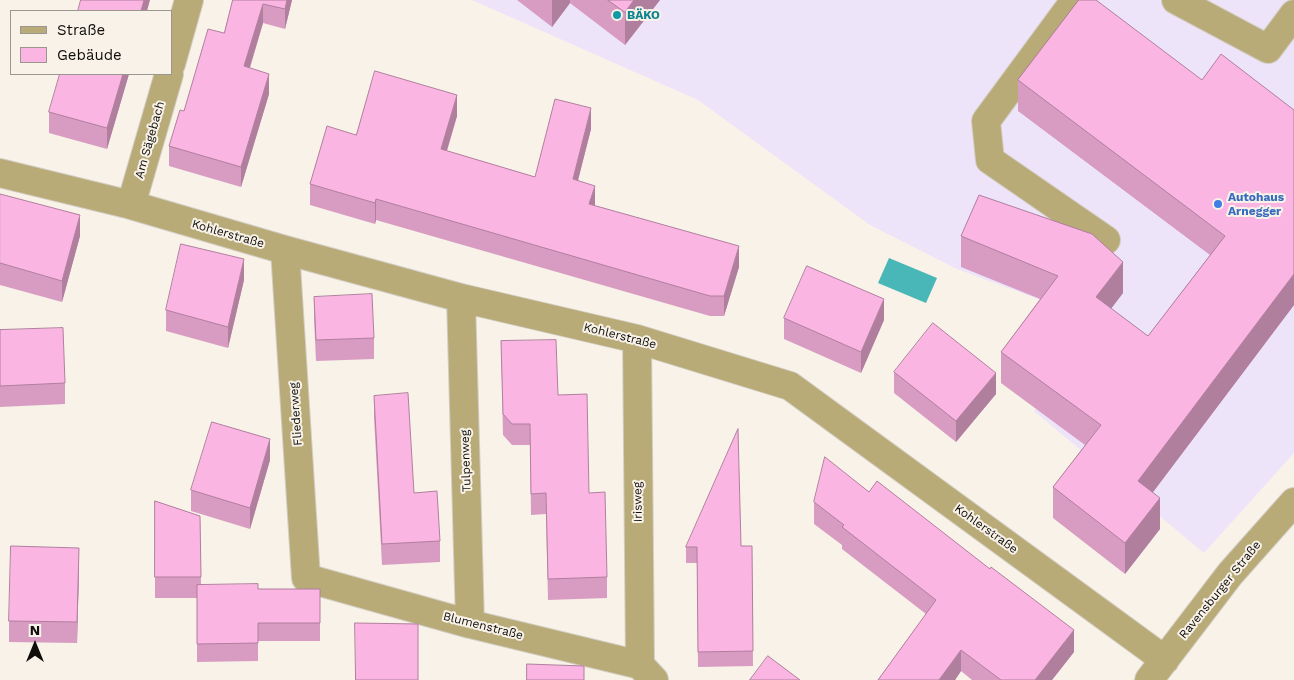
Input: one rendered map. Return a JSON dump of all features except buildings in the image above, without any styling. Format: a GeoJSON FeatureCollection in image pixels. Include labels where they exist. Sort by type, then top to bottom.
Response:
{"type":"FeatureCollection","features":[{"type":"Feature","properties":{"kind":"street"},"geometry":{"type":"LineString","coordinates":[[172,61],[190,0]]}},
{"type":"Feature","properties":{"kind":"street"},"geometry":{"type":"LineString","coordinates":[[1079,0],[1070,7],[986,121],[990,160],[1106,240]]}},
{"type":"Feature","properties":{"kind":"street"},"geometry":{"type":"LineString","coordinates":[[1176,0],[1268,49],[1294,14]]}},
{"type":"Feature","properties":{"kind":"street","name":"Am Sägebach"},"geometry":{"type":"LineString","coordinates":[[131,205],[168,75]]}},
{"type":"Feature","properties":{"kind":"street","name":"Kohlerstraße"},"geometry":{"type":"LineString","coordinates":[[0,173],[131,205],[285,250],[461,298],[637,339],[790,386],[1157,670]]}},
{"type":"Feature","properties":{"kind":"street","name":"Fliederweg"},"geometry":{"type":"LineString","coordinates":[[285,250],[306,578]]}},
{"type":"Feature","properties":{"kind":"street","name":"Tulpenweg"},"geometry":{"type":"LineString","coordinates":[[461,298],[470,624]]}},
{"type":"Feature","properties":{"kind":"street","name":"Irisweg"},"geometry":{"type":"LineString","coordinates":[[637,339],[647,673]]}},
{"type":"Feature","properties":{"kind":"street","name":"Ravensburger Straße"},"geometry":{"type":"LineString","coordinates":[[1157,670],[1230,574],[1294,502]]}},
{"type":"Feature","properties":{"kind":"street","name":"Blumenstraße"},"geometry":{"type":"LineString","coordinates":[[306,578],[647,673]]}},
{"type":"Feature","properties":{"kind":"shaded area"},"geometry":{"type":"Polygon","coordinates":[[[472,0],[1294,0],[1294,453],[1204,553],[1034,411],[1100,322],[957,269],[870,225],[698,100],[472,0]]]}},
{"type":"Feature","properties":{"kind":"water"},"geometry":{"type":"Polygon","coordinates":[[[889,258],[937,278],[926,303],[878,283],[889,258]]]}},
{"type":"Feature","properties":{"kind":"place","name":"BÄKO"},"geometry":{"type":"Point","coordinates":[617,15]}},
{"type":"Feature","properties":{"kind":"place","name":"Autohaus Arnegger"},"geometry":{"type":"Point","coordinates":[1218,204]}}]}
